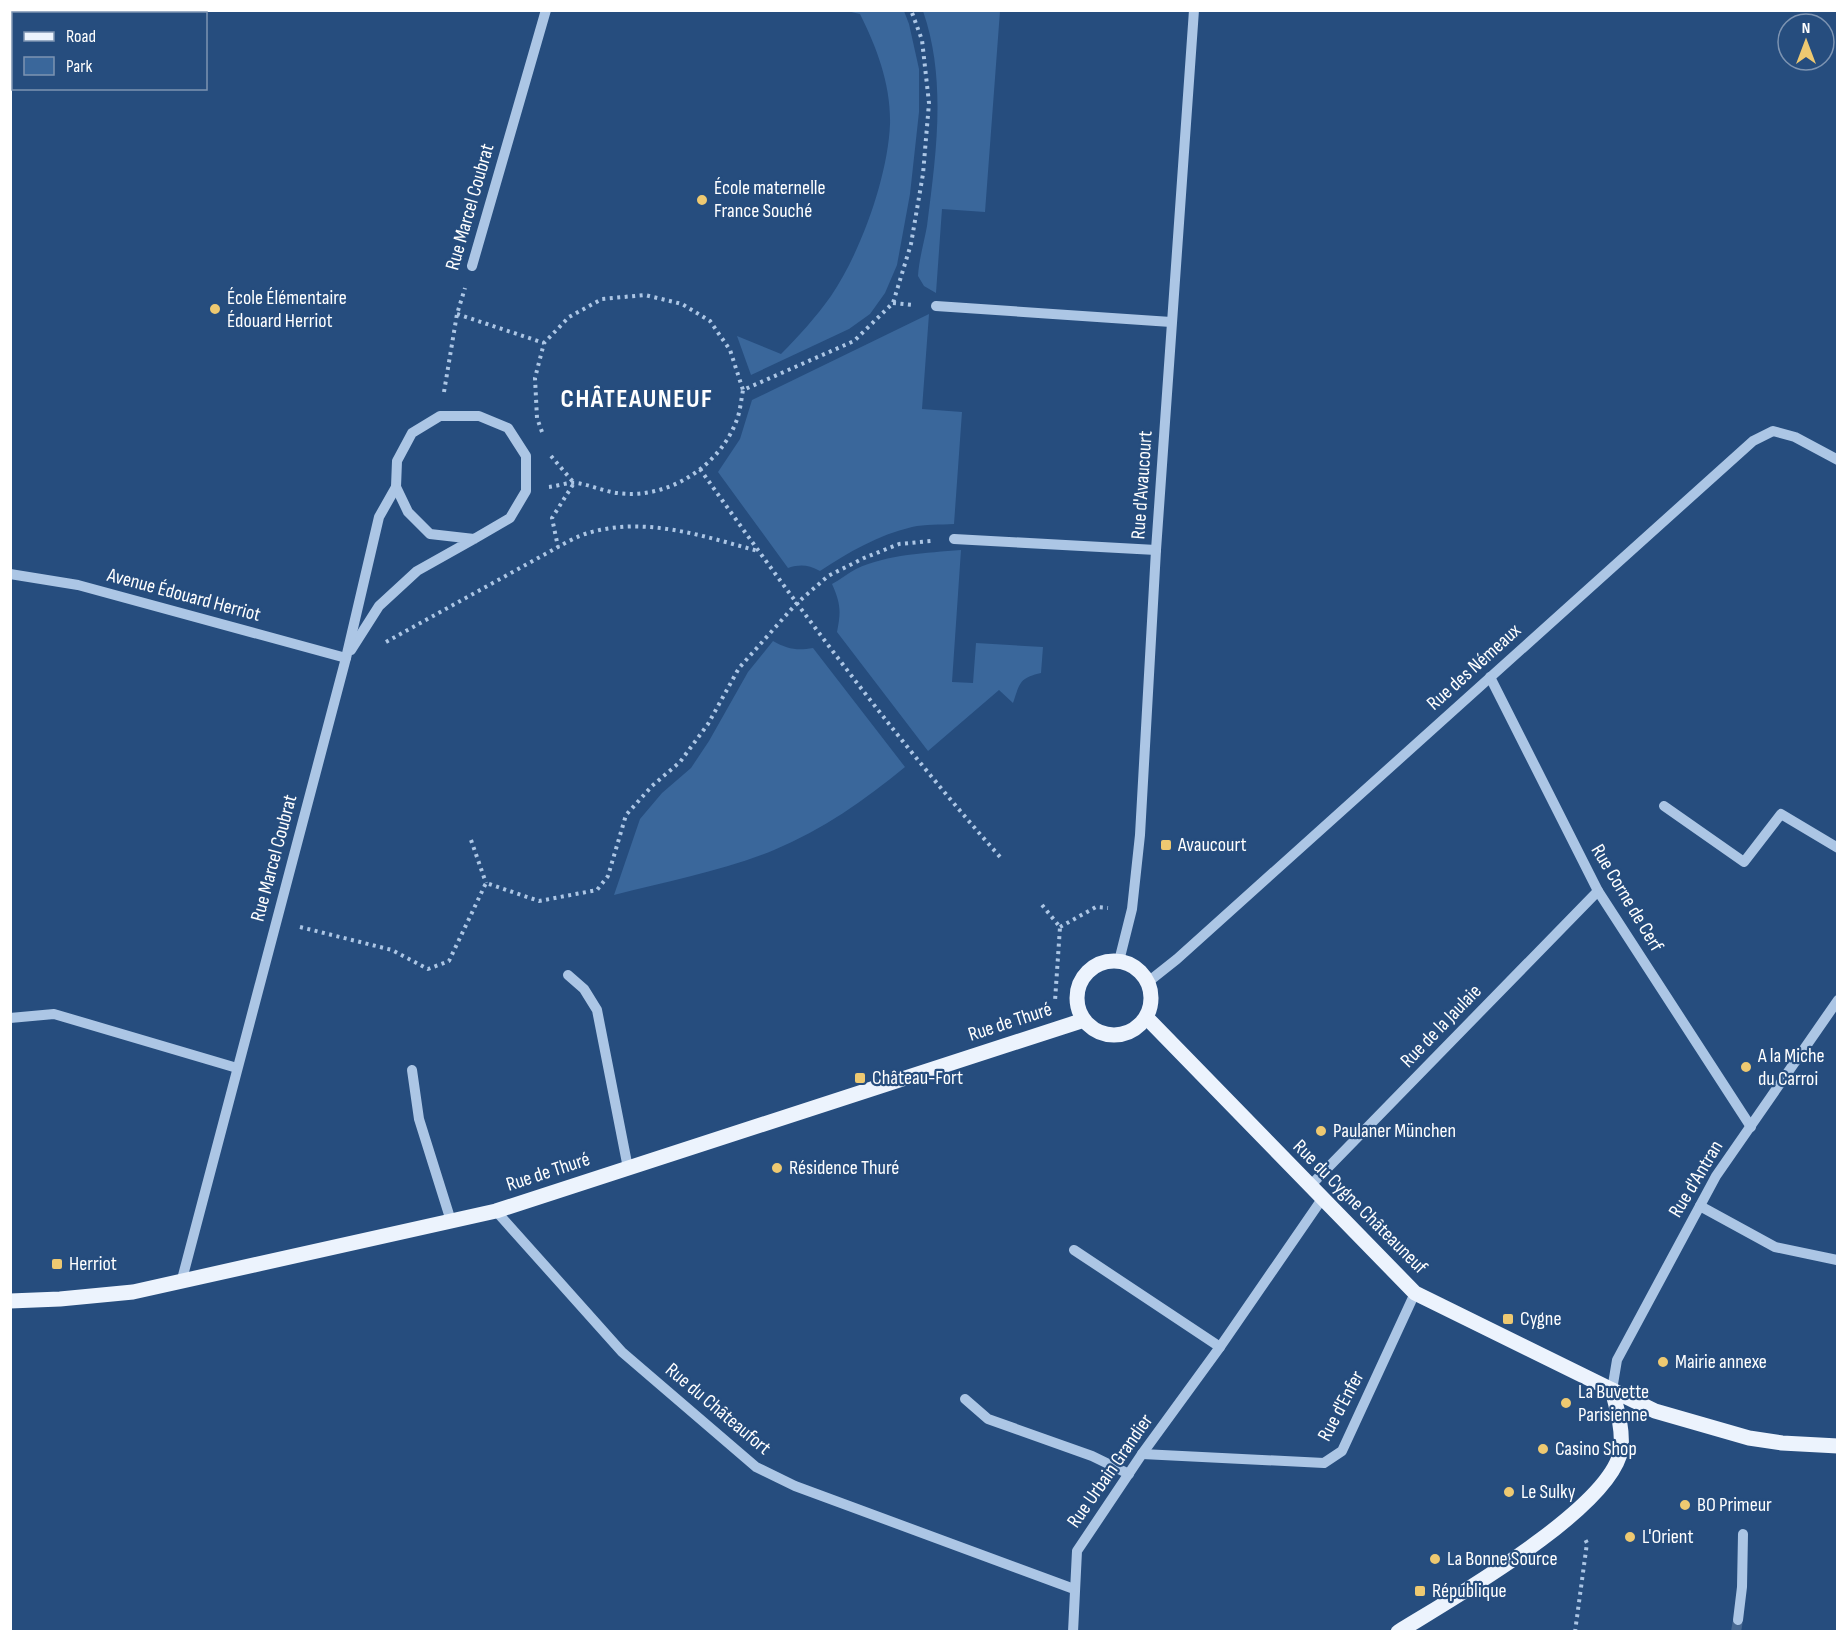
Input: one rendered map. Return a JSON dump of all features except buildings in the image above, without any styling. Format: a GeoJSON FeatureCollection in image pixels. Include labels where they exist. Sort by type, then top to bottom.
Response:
{"type":"FeatureCollection","features":[{"type":"Feature","properties":{"kind":"main road"},"geometry":{"type":"LineString","coordinates":[[1107,961],[1131,964],[1148,982],[1152,1000],[1147,1018],[1133,1030],[1116,1036],[1104,1034],[1093,1029],[1078,1009],[1076,997],[1079,984],[1095,966],[1107,961]]}},
{"type":"Feature","properties":{"kind":"main road","name":"Rue du Cygne Châteauneuf"},"geometry":{"type":"LineString","coordinates":[[1147,1018],[1415,1293],[1655,1411],[1749,1438],[1782,1443],[1838,1446]]}},
{"type":"Feature","properties":{"kind":"main road","name":"Rue de Thuré"},"geometry":{"type":"LineString","coordinates":[[10,1301],[133,1292],[496,1211],[1084,1020]]}},
{"type":"Feature","properties":{"kind":"main road"},"geometry":{"type":"LineString","coordinates":[[1398,1632],[1535,1545],[1575,1512],[1609,1475],[1621,1450],[1620,1421],[1612,1390]]}},
{"type":"Feature","properties":{"kind":"street","name":"Rue Marcel Coubrat"},"geometry":{"type":"LineString","coordinates":[[472,266],[546,10]]}},
{"type":"Feature","properties":{"kind":"street","name":"Rue d'Avaucourt"},"geometry":{"type":"LineString","coordinates":[[1119,961],[1132,909],[1140,835],[1156,550],[1194,10]]}},
{"type":"Feature","properties":{"kind":"street"},"geometry":{"type":"LineString","coordinates":[[936,306],[1171,322]]}},
{"type":"Feature","properties":{"kind":"street","name":"Rue Marcel Coubrat"},"geometry":{"type":"LineString","coordinates":[[181,1283],[346,658],[379,517],[396,487],[397,461],[412,433],[440,416]]}},
{"type":"Feature","properties":{"kind":"street"},"geometry":{"type":"LineString","coordinates":[[440,416],[479,416],[508,428],[526,456],[526,491]]}},
{"type":"Feature","properties":{"kind":"street","name":"Rue des Némeaux"},"geometry":{"type":"LineString","coordinates":[[1148,982],[1177,959],[1753,441],[1773,431],[1795,437],[1838,459]]}},
{"type":"Feature","properties":{"kind":"street"},"geometry":{"type":"LineString","coordinates":[[396,487],[408,512],[430,534],[474,539]]}},
{"type":"Feature","properties":{"kind":"street","name":"Rue Marcel Coubrat"},"geometry":{"type":"LineString","coordinates":[[346,658],[379,606],[417,571],[510,518],[526,491]]}},
{"type":"Feature","properties":{"kind":"street"},"geometry":{"type":"LineString","coordinates":[[954,538],[1156,550]]}},
{"type":"Feature","properties":{"kind":"street","name":"Avenue Édouard Herriot"},"geometry":{"type":"LineString","coordinates":[[10,574],[78,585],[346,658]]}},
{"type":"Feature","properties":{"kind":"street","name":"Rue Corne de Cerf"},"geometry":{"type":"LineString","coordinates":[[1490,677],[1598,891],[1751,1127]]}},
{"type":"Feature","properties":{"kind":"street"},"geometry":{"type":"LineString","coordinates":[[1664,806],[1744,862],[1780,814],[1838,848]]}},
{"type":"Feature","properties":{"kind":"street","name":"Rue de la Jaulaie"},"geometry":{"type":"LineString","coordinates":[[1310,1186],[1598,891]]}},
{"type":"Feature","properties":{"kind":"street"},"geometry":{"type":"LineString","coordinates":[[568,975],[584,988],[597,1010],[628,1168]]}},
{"type":"Feature","properties":{"kind":"street","name":"Rue d'Antran"},"geometry":{"type":"LineString","coordinates":[[1612,1390],[1617,1360],[1716,1176],[1838,1000]]}},
{"type":"Feature","properties":{"kind":"street"},"geometry":{"type":"LineString","coordinates":[[10,1018],[54,1014],[237,1068]]}},
{"type":"Feature","properties":{"kind":"street"},"geometry":{"type":"LineString","coordinates":[[412,1070],[419,1119],[451,1221]]}},
{"type":"Feature","properties":{"kind":"street","name":"Rue Urbain Grandier"},"geometry":{"type":"LineString","coordinates":[[1073,1632],[1077,1551],[1142,1454],[1220,1347],[1322,1199]]}},
{"type":"Feature","properties":{"kind":"street"},"geometry":{"type":"LineString","coordinates":[[1700,1206],[1775,1247],[1837,1260]]}},
{"type":"Feature","properties":{"kind":"street","name":"Rue du Châteaufort"},"geometry":{"type":"LineString","coordinates":[[496,1211],[622,1352],[756,1467],[795,1486],[1074,1589]]}},
{"type":"Feature","properties":{"kind":"street"},"geometry":{"type":"LineString","coordinates":[[1074,1250],[1220,1347]]}},
{"type":"Feature","properties":{"kind":"street","name":"Rue d'Enfer"},"geometry":{"type":"LineString","coordinates":[[1142,1454],[1324,1463],[1342,1451],[1415,1293]]}},
{"type":"Feature","properties":{"kind":"street"},"geometry":{"type":"LineString","coordinates":[[965,1399],[988,1419],[1092,1456],[1129,1474]]}},
{"type":"Feature","properties":{"kind":"street"},"geometry":{"type":"LineString","coordinates":[[1738,1620],[1742,1587],[1743,1534]]}},
{"type":"Feature","properties":{"kind":"path"},"geometry":{"type":"LineString","coordinates":[[743,390],[854,342],[893,303],[911,244],[923,174],[929,104],[922,40],[911,10]]}},
{"type":"Feature","properties":{"kind":"path","name":"Rue Marcel Coubrat"},"geometry":{"type":"LineString","coordinates":[[440,416],[457,314],[472,266]]}},
{"type":"Feature","properties":{"kind":"path"},"geometry":{"type":"LineString","coordinates":[[526,491],[574,483],[617,493],[646,493],[673,485],[700,469],[718,452],[736,422],[743,390],[730,350],[710,321],[682,304],[645,295],[602,299],[569,317],[544,343],[535,378],[537,418],[544,436]]}},
{"type":"Feature","properties":{"kind":"path"},"geometry":{"type":"LineString","coordinates":[[457,314],[544,343]]}},
{"type":"Feature","properties":{"kind":"path"},"geometry":{"type":"LineString","coordinates":[[550,454],[574,483]]}},
{"type":"Feature","properties":{"kind":"path"},"geometry":{"type":"LineString","coordinates":[[700,469],[796,604],[953,803],[1001,858]]}},
{"type":"Feature","properties":{"kind":"path"},"geometry":{"type":"LineString","coordinates":[[558,547],[552,518],[574,483]]}},
{"type":"Feature","properties":{"kind":"path"},"geometry":{"type":"LineString","coordinates":[[346,658],[392,640],[558,547],[588,533],[621,527],[657,527],[686,532],[759,552]]}},
{"type":"Feature","properties":{"kind":"path"},"geometry":{"type":"LineString","coordinates":[[486,883],[540,900],[597,890],[608,876],[626,815],[652,786],[680,762],[708,724],[740,668],[796,604],[828,576],[864,558],[899,544],[954,538]]}},
{"type":"Feature","properties":{"kind":"path"},"geometry":{"type":"LineString","coordinates":[[276,922],[392,950],[428,969],[449,961],[486,883],[471,840]]}},
{"type":"Feature","properties":{"kind":"path"},"geometry":{"type":"LineString","coordinates":[[1041,905],[1060,927],[1055,1008],[1061,1028]]}},
{"type":"Feature","properties":{"kind":"path"},"geometry":{"type":"LineString","coordinates":[[1060,927],[1096,907],[1132,909]]}},
{"type":"Feature","properties":{"kind":"path"},"geometry":{"type":"LineString","coordinates":[[1575,1512],[1587,1543],[1575,1632]]}},
{"type":"Feature","properties":{"kind":"green space"},"geometry":{"type":"Polygon","coordinates":[[[847,11],[904,11],[919,69],[919,112],[910,194],[897,265],[885,293],[870,314],[849,329],[751,375],[737,336],[781,354],[788,347],[831,296],[842,278],[862,236],[878,190],[888,145],[890,109],[888,95],[877,53],[860,14],[847,11]]]}},
{"type":"Feature","properties":{"kind":"green space"},"geometry":{"type":"Polygon","coordinates":[[[923,11],[1000,11],[985,212],[942,209],[936,293],[924,286],[918,276],[927,226],[937,118],[935,64],[923,11]]]}},
{"type":"Feature","properties":{"kind":"green space"},"geometry":{"type":"Polygon","coordinates":[[[929,314],[922,409],[962,412],[954,524],[917,526],[899,530],[876,539],[820,571],[804,566],[788,568],[718,472],[740,439],[752,400],[929,314]]]}},
{"type":"Feature","properties":{"kind":"green space"},"geometry":{"type":"Polygon","coordinates":[[[961,550],[952,682],[973,683],[976,643],[1043,647],[1041,673],[1021,682],[1013,703],[999,690],[928,751],[837,632],[839,608],[832,584],[856,569],[881,560],[961,550]]]}},
{"type":"Feature","properties":{"kind":"green space"},"geometry":{"type":"Polygon","coordinates":[[[773,641],[792,649],[813,648],[905,767],[843,813],[774,850],[715,870],[614,895],[640,819],[662,793],[691,768],[748,672],[773,641]]]}},
{"type":"Feature","properties":{"kind":"tunnel"},"geometry":{"type":"LineString","coordinates":[[1736,1632],[1738,1620]]}},
{"type":"Feature","properties":{"kind":"place","name":"École maternelle France Souché"},"geometry":{"type":"Point","coordinates":[702,200]}},
{"type":"Feature","properties":{"kind":"place","name":"École Élémentaire Édouard Herriot"},"geometry":{"type":"Point","coordinates":[215,309]}},
{"type":"Feature","properties":{"kind":"place","name":"Avaucourt"},"geometry":{"type":"Point","coordinates":[1166,845]}},
{"type":"Feature","properties":{"kind":"place","name":"A la Miche du Carroi"},"geometry":{"type":"Point","coordinates":[1746,1067]}},
{"type":"Feature","properties":{"kind":"place","name":"Château-Fort"},"geometry":{"type":"Point","coordinates":[860,1078]}},
{"type":"Feature","properties":{"kind":"place","name":"Paulaner München"},"geometry":{"type":"Point","coordinates":[1321,1131]}},
{"type":"Feature","properties":{"kind":"place","name":"Résidence Thuré"},"geometry":{"type":"Point","coordinates":[777,1168]}},
{"type":"Feature","properties":{"kind":"place","name":"Herriot"},"geometry":{"type":"Point","coordinates":[57,1264]}},
{"type":"Feature","properties":{"kind":"place","name":"Cygne"},"geometry":{"type":"Point","coordinates":[1508,1319]}},
{"type":"Feature","properties":{"kind":"place","name":"Mairie annexe"},"geometry":{"type":"Point","coordinates":[1663,1362]}},
{"type":"Feature","properties":{"kind":"place","name":"La Buvette Parisienne"},"geometry":{"type":"Point","coordinates":[1566,1403]}},
{"type":"Feature","properties":{"kind":"place","name":"Casino Shop"},"geometry":{"type":"Point","coordinates":[1543,1449]}},
{"type":"Feature","properties":{"kind":"place","name":"Le Sulky"},"geometry":{"type":"Point","coordinates":[1509,1492]}},
{"type":"Feature","properties":{"kind":"place","name":"BO Primeur"},"geometry":{"type":"Point","coordinates":[1685,1505]}},
{"type":"Feature","properties":{"kind":"place","name":"L'Orient"},"geometry":{"type":"Point","coordinates":[1630,1537]}},
{"type":"Feature","properties":{"kind":"place","name":"La Bonne Source"},"geometry":{"type":"Point","coordinates":[1435,1559]}},
{"type":"Feature","properties":{"kind":"place","name":"République"},"geometry":{"type":"Point","coordinates":[1420,1591]}},
{"type":"Feature","properties":{"kind":"district","name":"CHÂTEAUNEUF"},"geometry":{"type":"Point","coordinates":[637,399]}}]}
